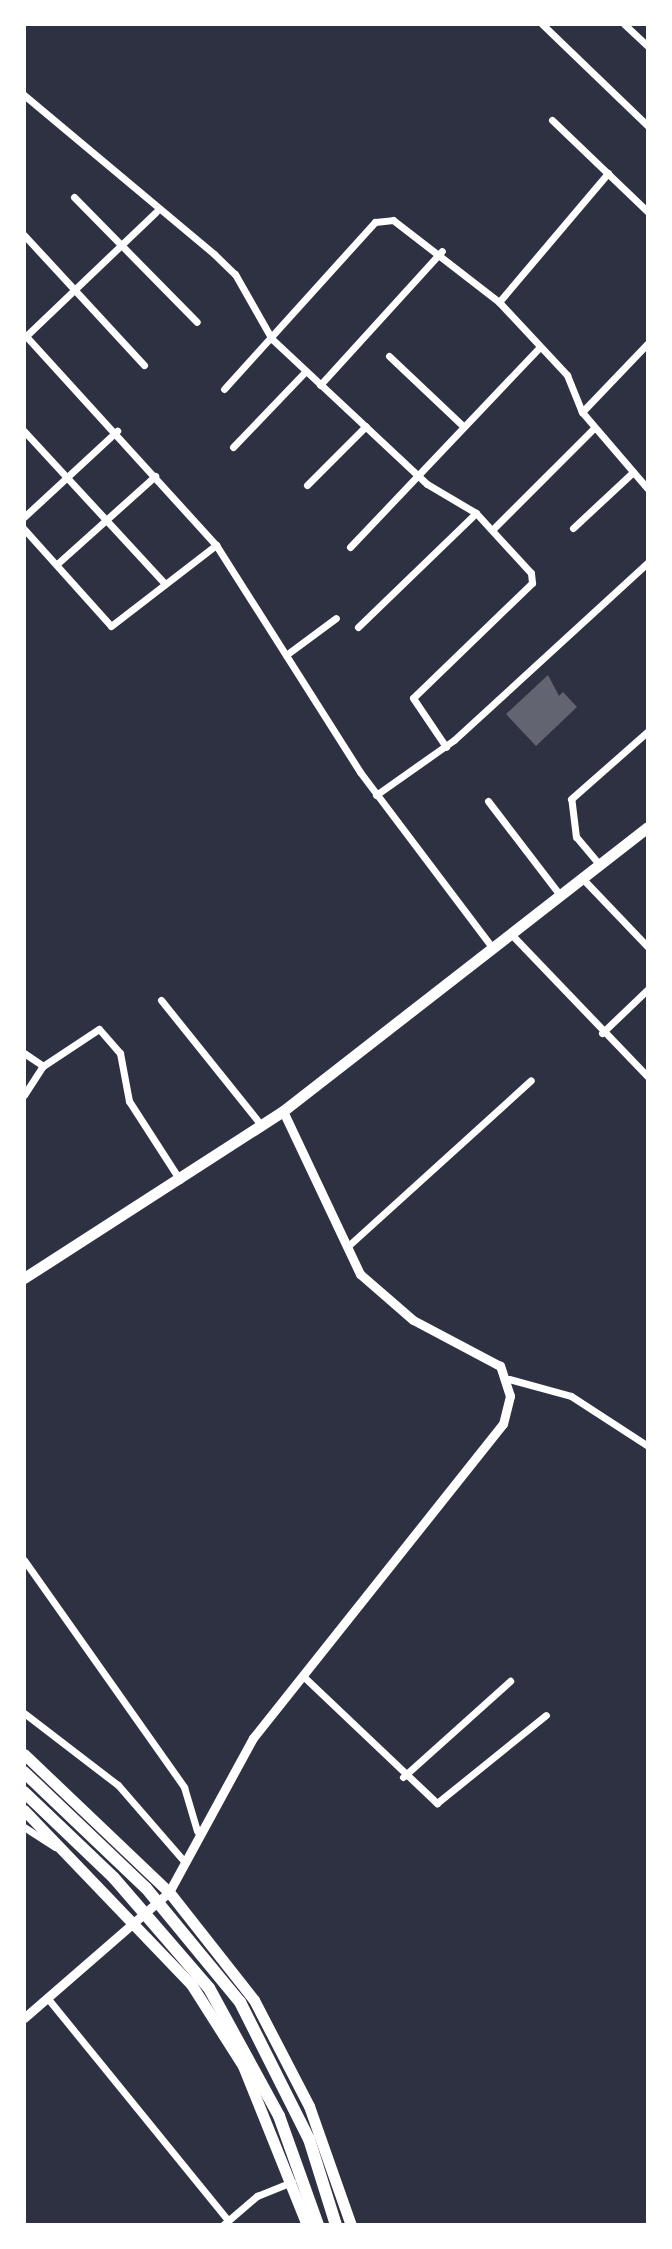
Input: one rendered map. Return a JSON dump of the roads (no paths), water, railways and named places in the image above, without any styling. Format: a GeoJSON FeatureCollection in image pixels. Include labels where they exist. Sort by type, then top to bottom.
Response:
{"type":"FeatureCollection","features":[{"type":"Feature","properties":{"kind":"highway"},"geometry":{"type":"LineString","coordinates":[[24,1772],[146,1888],[240,2002],[309,2139],[336,2225]]}},
{"type":"Feature","properties":{"kind":"highway"},"geometry":{"type":"LineString","coordinates":[[24,1792],[114,1878],[209,1988],[279,2116],[318,2225]]}},
{"type":"Feature","properties":{"kind":"main road"},"geometry":{"type":"LineString","coordinates":[[24,1278],[283,1111],[648,827]]}},
{"type":"Feature","properties":{"kind":"main road"},"geometry":{"type":"LineString","coordinates":[[24,1754],[169,1892],[279,2042],[351,2225]]}},
{"type":"Feature","properties":{"kind":"main road"},"geometry":{"type":"LineString","coordinates":[[24,1810],[139,1923],[224,2034],[293,2182],[307,2225]]}},
{"type":"Feature","properties":{"kind":"street"},"geometry":{"type":"LineString","coordinates":[[542,24],[648,126]]}},
{"type":"Feature","properties":{"kind":"street"},"geometry":{"type":"LineString","coordinates":[[624,24],[648,46]]}},
{"type":"Feature","properties":{"kind":"street"},"geometry":{"type":"LineString","coordinates":[[24,95],[156,212],[235,274],[272,339],[415,472],[476,513],[493,529],[532,583],[413,698],[446,747]]}},
{"type":"Feature","properties":{"kind":"street"},"geometry":{"type":"LineString","coordinates":[[552,120],[648,212]]}},
{"type":"Feature","properties":{"kind":"street"},"geometry":{"type":"LineString","coordinates":[[499,302],[608,173]]}},
{"type":"Feature","properties":{"kind":"street"},"geometry":{"type":"LineString","coordinates":[[74,197],[197,322]]}},
{"type":"Feature","properties":{"kind":"street"},"geometry":{"type":"LineString","coordinates":[[156,212],[25,336],[117,431],[216,545],[376,795],[492,947]]}},
{"type":"Feature","properties":{"kind":"street"},"geometry":{"type":"LineString","coordinates":[[224,389],[375,222],[393,220],[442,251],[499,302],[567,375],[582,412],[648,489]]}},
{"type":"Feature","properties":{"kind":"street"},"geometry":{"type":"LineString","coordinates":[[24,235],[144,365]]}},
{"type":"Feature","properties":{"kind":"street"},"geometry":{"type":"LineString","coordinates":[[320,385],[442,251]]}},
{"type":"Feature","properties":{"kind":"street"},"geometry":{"type":"LineString","coordinates":[[582,412],[648,343]]}},
{"type":"Feature","properties":{"kind":"street"},"geometry":{"type":"LineString","coordinates":[[350,547],[415,472],[540,347]]}},
{"type":"Feature","properties":{"kind":"street"},"geometry":{"type":"LineString","coordinates":[[389,356],[462,425]]}},
{"type":"Feature","properties":{"kind":"street"},"geometry":{"type":"LineString","coordinates":[[233,447],[305,372]]}},
{"type":"Feature","properties":{"kind":"street"},"geometry":{"type":"LineString","coordinates":[[307,485],[366,426]]}},
{"type":"Feature","properties":{"kind":"street"},"geometry":{"type":"LineString","coordinates":[[493,529],[594,428]]}},
{"type":"Feature","properties":{"kind":"street"},"geometry":{"type":"LineString","coordinates":[[24,431],[165,584]]}},
{"type":"Feature","properties":{"kind":"street"},"geometry":{"type":"LineString","coordinates":[[24,517],[117,431]]}},
{"type":"Feature","properties":{"kind":"street"},"geometry":{"type":"LineString","coordinates":[[573,528],[633,472]]}},
{"type":"Feature","properties":{"kind":"street"},"geometry":{"type":"LineString","coordinates":[[57,564],[155,476]]}},
{"type":"Feature","properties":{"kind":"street"},"geometry":{"type":"LineString","coordinates":[[358,627],[476,513]]}},
{"type":"Feature","properties":{"kind":"street"},"geometry":{"type":"LineString","coordinates":[[24,529],[111,626],[216,545]]}},
{"type":"Feature","properties":{"kind":"street"},"geometry":{"type":"LineString","coordinates":[[376,795],[446,747],[648,562]]}},
{"type":"Feature","properties":{"kind":"street"},"geometry":{"type":"LineString","coordinates":[[286,655],[336,618]]}},
{"type":"Feature","properties":{"kind":"street"},"geometry":{"type":"LineString","coordinates":[[599,864],[576,837],[571,799],[648,731]]}},
{"type":"Feature","properties":{"kind":"street"},"geometry":{"type":"LineString","coordinates":[[488,801],[559,894]]}},
{"type":"Feature","properties":{"kind":"street"},"geometry":{"type":"LineString","coordinates":[[581,877],[648,947]]}},
{"type":"Feature","properties":{"kind":"street"},"geometry":{"type":"LineString","coordinates":[[510,933],[602,1033],[648,1077]]}},
{"type":"Feature","properties":{"kind":"street"},"geometry":{"type":"LineString","coordinates":[[602,1033],[648,989]]}},
{"type":"Feature","properties":{"kind":"street"},"geometry":{"type":"LineString","coordinates":[[161,1000],[261,1125]]}},
{"type":"Feature","properties":{"kind":"street"},"geometry":{"type":"LineString","coordinates":[[24,1095],[43,1066],[99,1029],[120,1053],[129,1101],[180,1180]]}},
{"type":"Feature","properties":{"kind":"street"},"geometry":{"type":"LineString","coordinates":[[24,1053],[43,1066]]}},
{"type":"Feature","properties":{"kind":"street"},"geometry":{"type":"LineString","coordinates":[[347,1247],[531,1080]]}},
{"type":"Feature","properties":{"kind":"street"},"geometry":{"type":"LineString","coordinates":[[24,2018],[139,1923],[169,1892],[197,1831],[253,1738],[492,1445],[510,1396],[509,1379],[500,1366],[383,1299],[347,1247],[283,1111]]}},
{"type":"Feature","properties":{"kind":"street"},"geometry":{"type":"LineString","coordinates":[[509,1379],[571,1396],[648,1446]]}},
{"type":"Feature","properties":{"kind":"street"},"geometry":{"type":"LineString","coordinates":[[24,1560],[184,1787],[197,1831]]}},
{"type":"Feature","properties":{"kind":"street"},"geometry":{"type":"LineString","coordinates":[[303,1676],[403,1777],[437,1803],[546,1715]]}},
{"type":"Feature","properties":{"kind":"street"},"geometry":{"type":"LineString","coordinates":[[403,1777],[510,1681]]}},
{"type":"Feature","properties":{"kind":"street"},"geometry":{"type":"LineString","coordinates":[[24,1713],[118,1785],[183,1860]]}},
{"type":"Feature","properties":{"kind":"street"},"geometry":{"type":"LineString","coordinates":[[24,1827],[76,1862]]}},
{"type":"Feature","properties":{"kind":"street"},"geometry":{"type":"LineString","coordinates":[[49,2000],[225,2222],[293,2182]]}}]}
